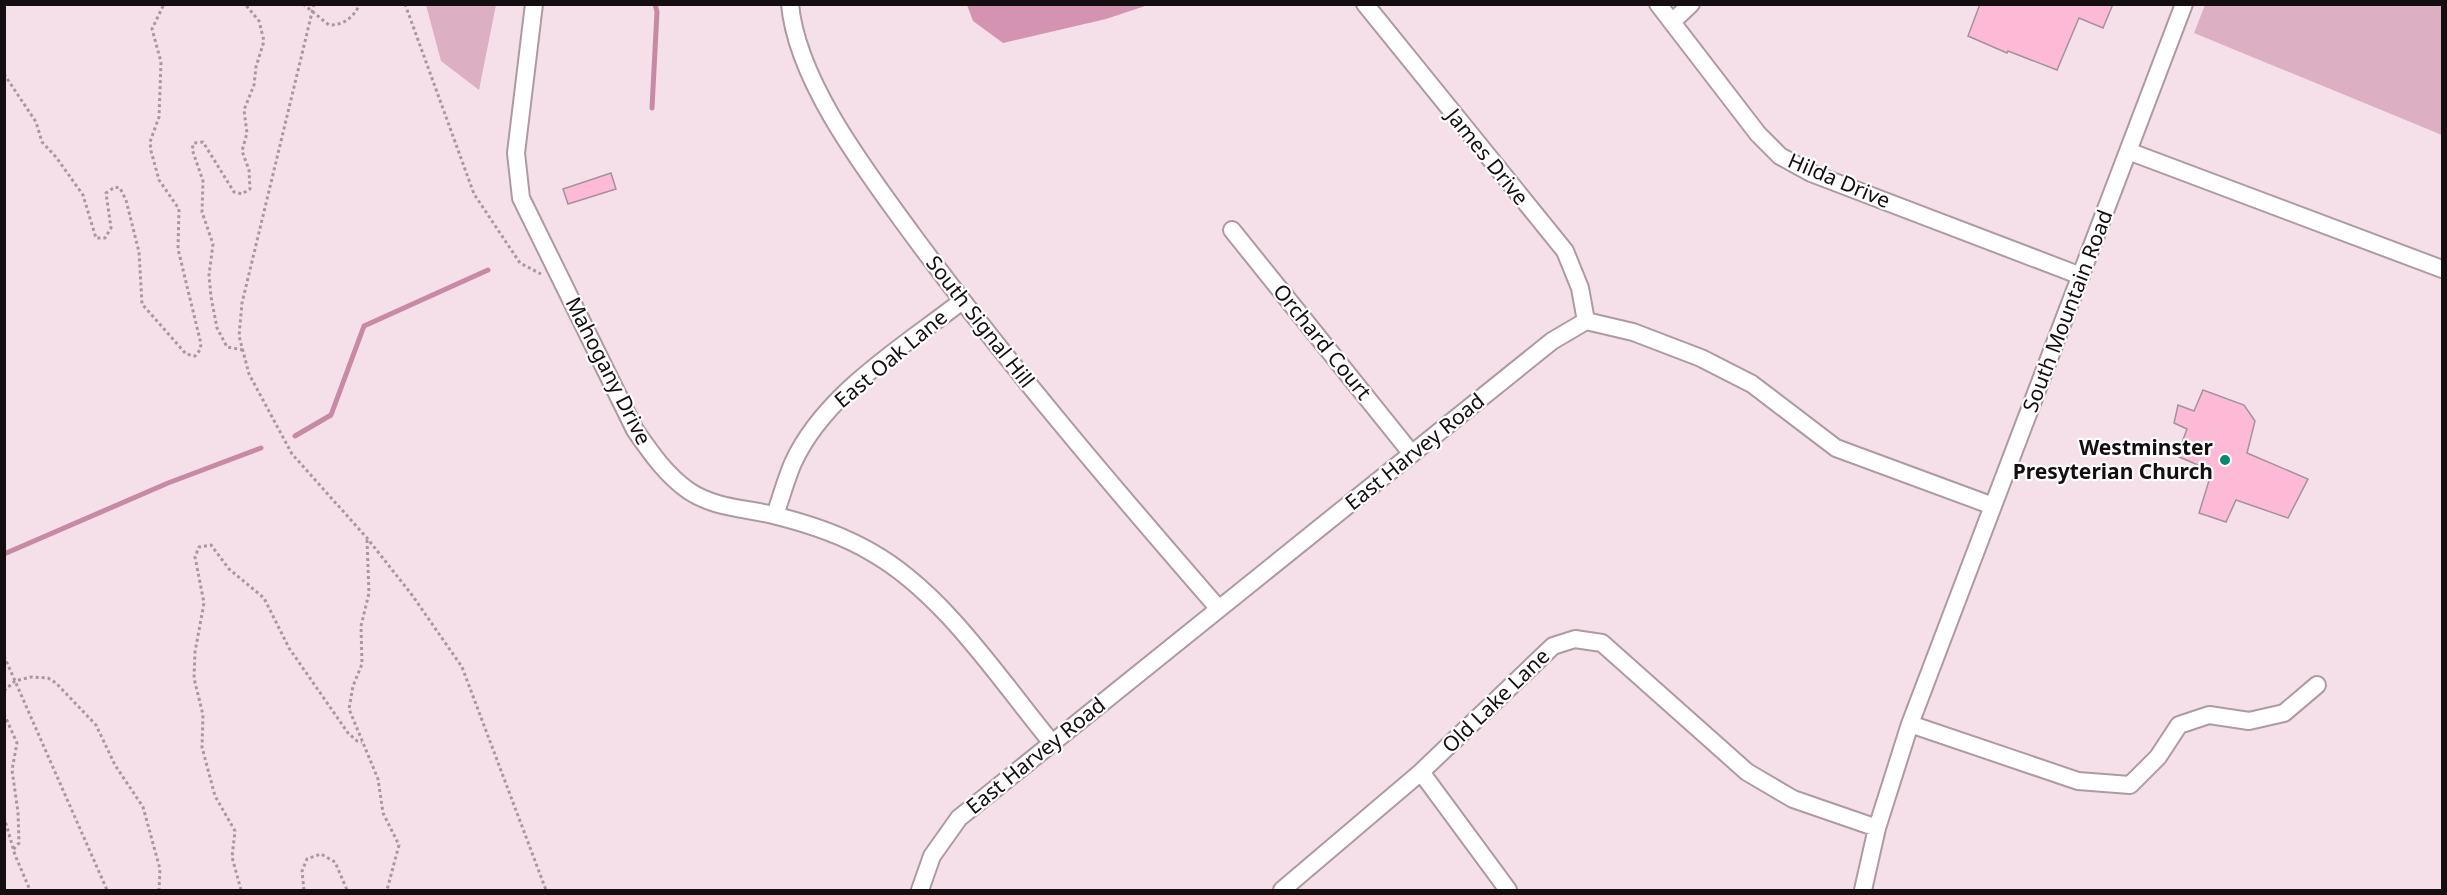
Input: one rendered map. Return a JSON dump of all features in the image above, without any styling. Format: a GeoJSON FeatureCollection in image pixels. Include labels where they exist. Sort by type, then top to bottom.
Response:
{"type":"FeatureCollection","features":[{"type":"Feature","properties":{"kind":"street","name":"Mahogany Drive"},"geometry":{"type":"LineString","coordinates":[[534,4],[516,153],[521,198],[635,430],[659,464],[690,492],[722,506],[775,515],[833,534],[871,552],[913,582],[948,616],[1052,743]]}},
{"type":"Feature","properties":{"kind":"street","name":"South Signal Hill"},"geometry":{"type":"LineString","coordinates":[[790,4],[809,71],[831,114],[860,162],[962,301],[1088,457],[1219,609]]}},
{"type":"Feature","properties":{"kind":"street","name":"James Drive"},"geometry":{"type":"LineString","coordinates":[[1365,4],[1564,251],[1580,288],[1586,321]]}},
{"type":"Feature","properties":{"kind":"street","name":"Hilda Drive"},"geometry":{"type":"LineString","coordinates":[[1658,4],[1758,134],[1780,156],[1812,173],[2081,276]]}},
{"type":"Feature","properties":{"kind":"street"},"geometry":{"type":"LineString","coordinates":[[1672,22],[1691,4]]}},
{"type":"Feature","properties":{"kind":"street","name":"South Mountain Road"},"geometry":{"type":"LineString","coordinates":[[1863,891],[1877,828],[1910,724],[2184,4]]}},
{"type":"Feature","properties":{"kind":"street"},"geometry":{"type":"LineString","coordinates":[[2128,151],[2442,269]]}},
{"type":"Feature","properties":{"kind":"street","name":"Orchard Court"},"geometry":{"type":"LineString","coordinates":[[1232,230],[1412,454]]}},
{"type":"Feature","properties":{"kind":"street","name":"East Oak Lane"},"geometry":{"type":"LineString","coordinates":[[775,515],[793,462],[818,422],[846,392],[962,301]]}},
{"type":"Feature","properties":{"kind":"street","name":"East Harvey Road"},"geometry":{"type":"LineString","coordinates":[[921,891],[932,856],[959,818],[1552,341],[1586,321]]}},
{"type":"Feature","properties":{"kind":"street"},"geometry":{"type":"LineString","coordinates":[[1586,321],[1633,332],[1701,358],[1752,384],[1836,448],[1993,506]]}},
{"type":"Feature","properties":{"kind":"street","name":"Old Lake Lane"},"geometry":{"type":"LineString","coordinates":[[1282,891],[1422,772],[1553,646],[1575,639],[1602,643],[1747,772],[1793,799],[1877,828]]}},
{"type":"Feature","properties":{"kind":"street"},"geometry":{"type":"LineString","coordinates":[[1910,724],[2078,781],[2130,785],[2158,757],[2179,725],[2209,715],[2249,721],[2284,713],[2317,685]]}},
{"type":"Feature","properties":{"kind":"street"},"geometry":{"type":"LineString","coordinates":[[1422,772],[1508,891]]}},
{"type":"Feature","properties":{"kind":"path"},"geometry":{"type":"LineString","coordinates":[[4,74],[36,122],[42,142],[56,157],[83,195],[88,204],[96,238],[105,238],[111,228],[106,193],[115,187],[123,193],[139,252],[141,304],[186,354],[195,356],[201,344],[178,249],[178,208],[159,180],[150,142],[159,117],[160,62],[152,29],[165,4]]}},
{"type":"Feature","properties":{"kind":"path"},"geometry":{"type":"LineString","coordinates":[[243,350],[226,347],[217,328],[209,275],[213,244],[202,212],[202,181],[192,149],[194,142],[203,142],[234,192],[242,194],[250,189],[249,170],[242,151],[247,133],[244,110],[254,85],[256,67],[264,41],[259,21],[245,4]]}},
{"type":"Feature","properties":{"kind":"path"},"geometry":{"type":"LineString","coordinates":[[303,4],[323,22],[338,25],[355,14],[360,4]]}},
{"type":"Feature","properties":{"kind":"path"},"geometry":{"type":"LineString","coordinates":[[314,4],[242,303],[239,336],[249,374],[292,454],[367,538],[412,595],[462,667],[546,891]]}},
{"type":"Feature","properties":{"kind":"path"},"geometry":{"type":"LineString","coordinates":[[405,4],[474,194],[520,262],[538,275],[557,271]]}},
{"type":"Feature","properties":{"kind":"path"},"geometry":{"type":"LineString","coordinates":[[367,538],[369,593],[361,626],[362,664],[349,704],[350,715],[378,779],[383,813],[399,845],[387,891]]}},
{"type":"Feature","properties":{"kind":"path"},"geometry":{"type":"LineString","coordinates":[[241,891],[232,858],[234,826],[215,796],[202,747],[203,715],[194,666],[204,603],[195,557],[199,547],[211,545],[229,569],[264,598],[296,658],[348,733],[357,741],[362,742]]}},
{"type":"Feature","properties":{"kind":"path"},"geometry":{"type":"LineString","coordinates":[[4,656],[107,891]]}},
{"type":"Feature","properties":{"kind":"path"},"geometry":{"type":"LineString","coordinates":[[4,691],[15,681],[31,677],[48,678],[56,683],[96,725],[115,765],[143,807],[160,869],[159,891]]}},
{"type":"Feature","properties":{"kind":"path"},"geometry":{"type":"LineString","coordinates":[[4,714],[17,743],[12,770],[18,812],[19,843],[13,850]]}},
{"type":"Feature","properties":{"kind":"path"},"geometry":{"type":"LineString","coordinates":[[4,818],[13,850],[30,891]]}},
{"type":"Feature","properties":{"kind":"path"},"geometry":{"type":"LineString","coordinates":[[304,891],[304,865],[307,859],[321,854],[335,862],[347,891]]}},
{"type":"Feature","properties":{"kind":"shaded area"},"geometry":{"type":"Polygon","coordinates":[[[967,4],[1148,5],[1106,19],[1003,43],[973,21],[967,4]]]}},
{"type":"Feature","properties":{"kind":"shaded area"},"geometry":{"type":"Polygon","coordinates":[[[426,5],[496,5],[479,90],[441,61],[426,5]]]}},
{"type":"Feature","properties":{"kind":"shaded area"},"geometry":{"type":"Polygon","coordinates":[[[2205,5],[2442,5],[2442,135],[2194,33],[2205,5]]]}},
{"type":"Feature","properties":{"kind":"building"},"geometry":{"type":"Polygon","coordinates":[[[1980,4],[2113,4],[2103,28],[2079,18],[2057,70],[2008,51],[2007,53],[1968,36],[1980,4]]]}},
{"type":"Feature","properties":{"kind":"building"},"geometry":{"type":"Polygon","coordinates":[[[611,173],[616,189],[568,204],[563,189],[611,173]]]}},
{"type":"Feature","properties":{"kind":"building","name":"Westminster Presyterian Church"},"geometry":{"type":"Polygon","coordinates":[[[2203,390],[2244,405],[2255,421],[2247,453],[2308,479],[2288,518],[2236,500],[2226,522],[2199,513],[2212,471],[2177,456],[2187,429],[2174,423],[2178,405],[2194,411],[2203,390]]]}},
{"type":"Feature","properties":{"kind":"waterway"},"geometry":{"type":"LineString","coordinates":[[652,108],[657,12],[655,4]]}},
{"type":"Feature","properties":{"kind":"waterway"},"geometry":{"type":"LineString","coordinates":[[295,436],[331,415],[364,326],[488,270]]}},
{"type":"Feature","properties":{"kind":"waterway"},"geometry":{"type":"LineString","coordinates":[[4,554],[168,483],[261,448]]}},
{"type":"Feature","properties":{"kind":"place","name":"Westminster Presyterian Church"},"geometry":{"type":"Point","coordinates":[2225,460]}}]}
